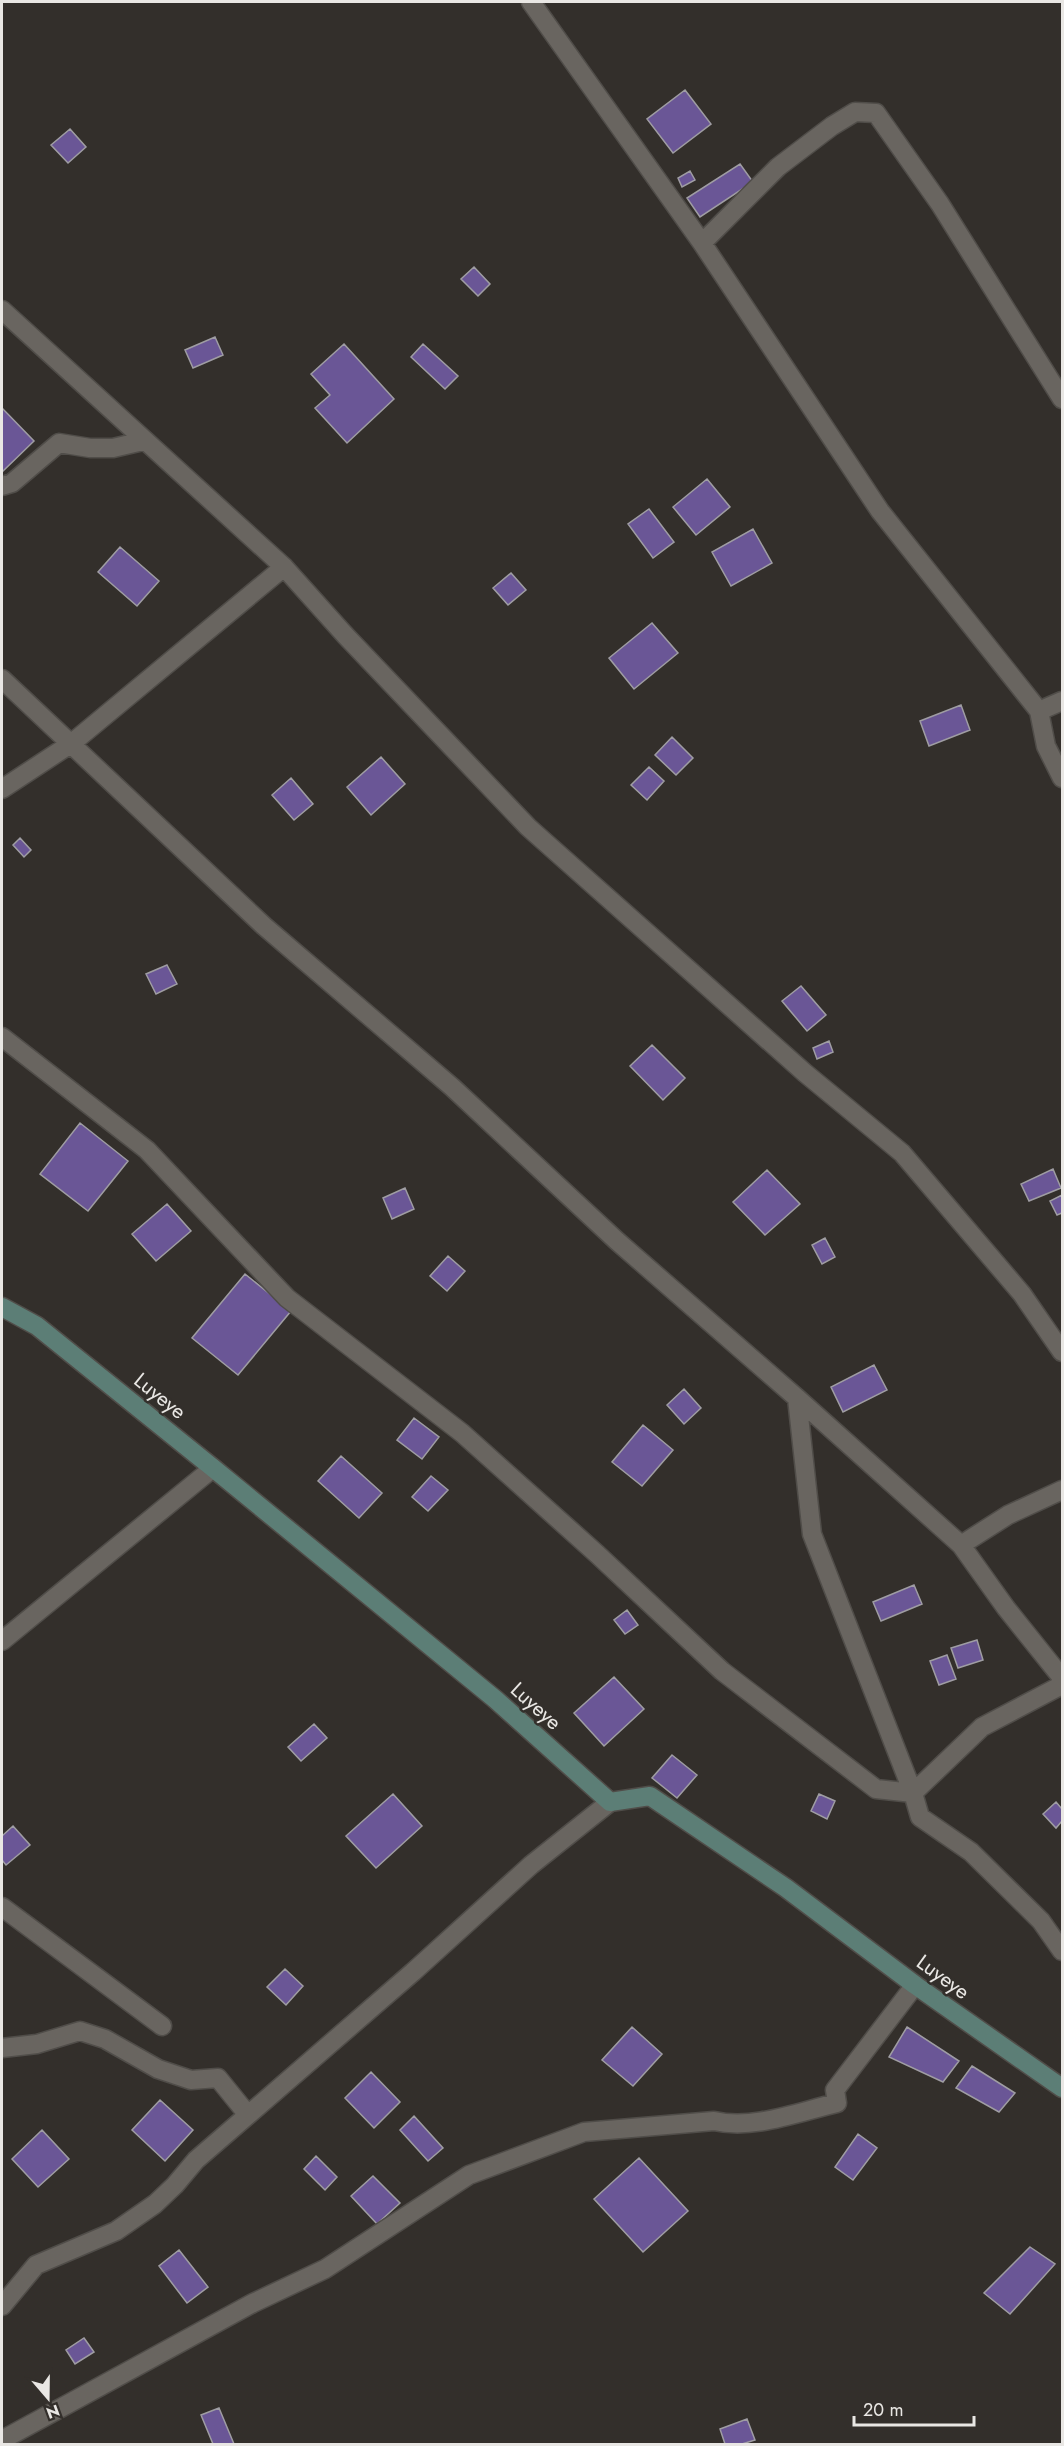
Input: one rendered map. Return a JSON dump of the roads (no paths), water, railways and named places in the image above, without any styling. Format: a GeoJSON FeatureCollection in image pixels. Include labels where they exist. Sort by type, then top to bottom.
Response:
{"type":"FeatureCollection","features":[{"type":"Feature","properties":{"kind":"street"},"geometry":{"type":"LineString","coordinates":[[532,2],[702,243],[880,511],[1039,711],[1046,746],[1062,778]]}},
{"type":"Feature","properties":{"kind":"street"},"geometry":{"type":"LineString","coordinates":[[702,243],[778,167],[832,126],[855,112],[876,113],[940,204],[1062,399]]}},
{"type":"Feature","properties":{"kind":"street"},"geometry":{"type":"LineString","coordinates":[[2,310],[143,441],[284,567],[345,635],[528,827],[805,1073],[902,1153],[1022,1294],[1062,1352]]}},
{"type":"Feature","properties":{"kind":"street"},"geometry":{"type":"LineString","coordinates":[[2,486],[12,483],[59,442],[90,448],[113,448],[143,441]]}},
{"type":"Feature","properties":{"kind":"street"},"geometry":{"type":"LineString","coordinates":[[2,789],[72,743],[284,567]]}},
{"type":"Feature","properties":{"kind":"street"},"geometry":{"type":"LineString","coordinates":[[2,679],[264,926],[452,1088],[617,1240],[961,1545],[1006,1608],[1062,1678]]}},
{"type":"Feature","properties":{"kind":"street"},"geometry":{"type":"LineString","coordinates":[[1039,711],[1062,701]]}},
{"type":"Feature","properties":{"kind":"street"},"geometry":{"type":"LineString","coordinates":[[2,1037],[147,1150],[287,1298],[462,1433],[597,1554],[722,1671],[876,1789],[913,1793],[982,1727],[1062,1684]]}},
{"type":"Feature","properties":{"kind":"street","name":"Luyeye"},"geometry":{"type":"LineString","coordinates":[[2,1307],[37,1326],[213,1468],[495,1699],[610,1802],[650,1796],[786,1888],[915,1985],[1062,2088]]}},
{"type":"Feature","properties":{"kind":"street"},"geometry":{"type":"LineString","coordinates":[[797,1398],[812,1534],[913,1793],[920,1817],[971,1852],[1041,1921],[1062,1951]]}},
{"type":"Feature","properties":{"kind":"street"},"geometry":{"type":"LineString","coordinates":[[2,1641],[213,1468]]}},
{"type":"Feature","properties":{"kind":"street"},"geometry":{"type":"LineString","coordinates":[[961,1545],[1008,1515],[1062,1490]]}},
{"type":"Feature","properties":{"kind":"street"},"geometry":{"type":"LineString","coordinates":[[2,2306],[36,2265],[116,2231],[155,2204],[176,2185],[196,2160],[413,1972],[531,1865],[610,1802]]}},
{"type":"Feature","properties":{"kind":"street"},"geometry":{"type":"LineString","coordinates":[[2,1907],[162,2026]]}},
{"type":"Feature","properties":{"kind":"street"},"geometry":{"type":"LineString","coordinates":[[2,2440],[253,2303],[325,2269],[469,2175],[584,2132],[714,2121],[732,2125],[751,2123],[837,2103],[836,2090],[915,1985]]}},
{"type":"Feature","properties":{"kind":"street"},"geometry":{"type":"LineString","coordinates":[[2,2048],[37,2044],[80,2031],[90,2033],[158,2069],[191,2080],[218,2078],[248,2115]]}}]}
